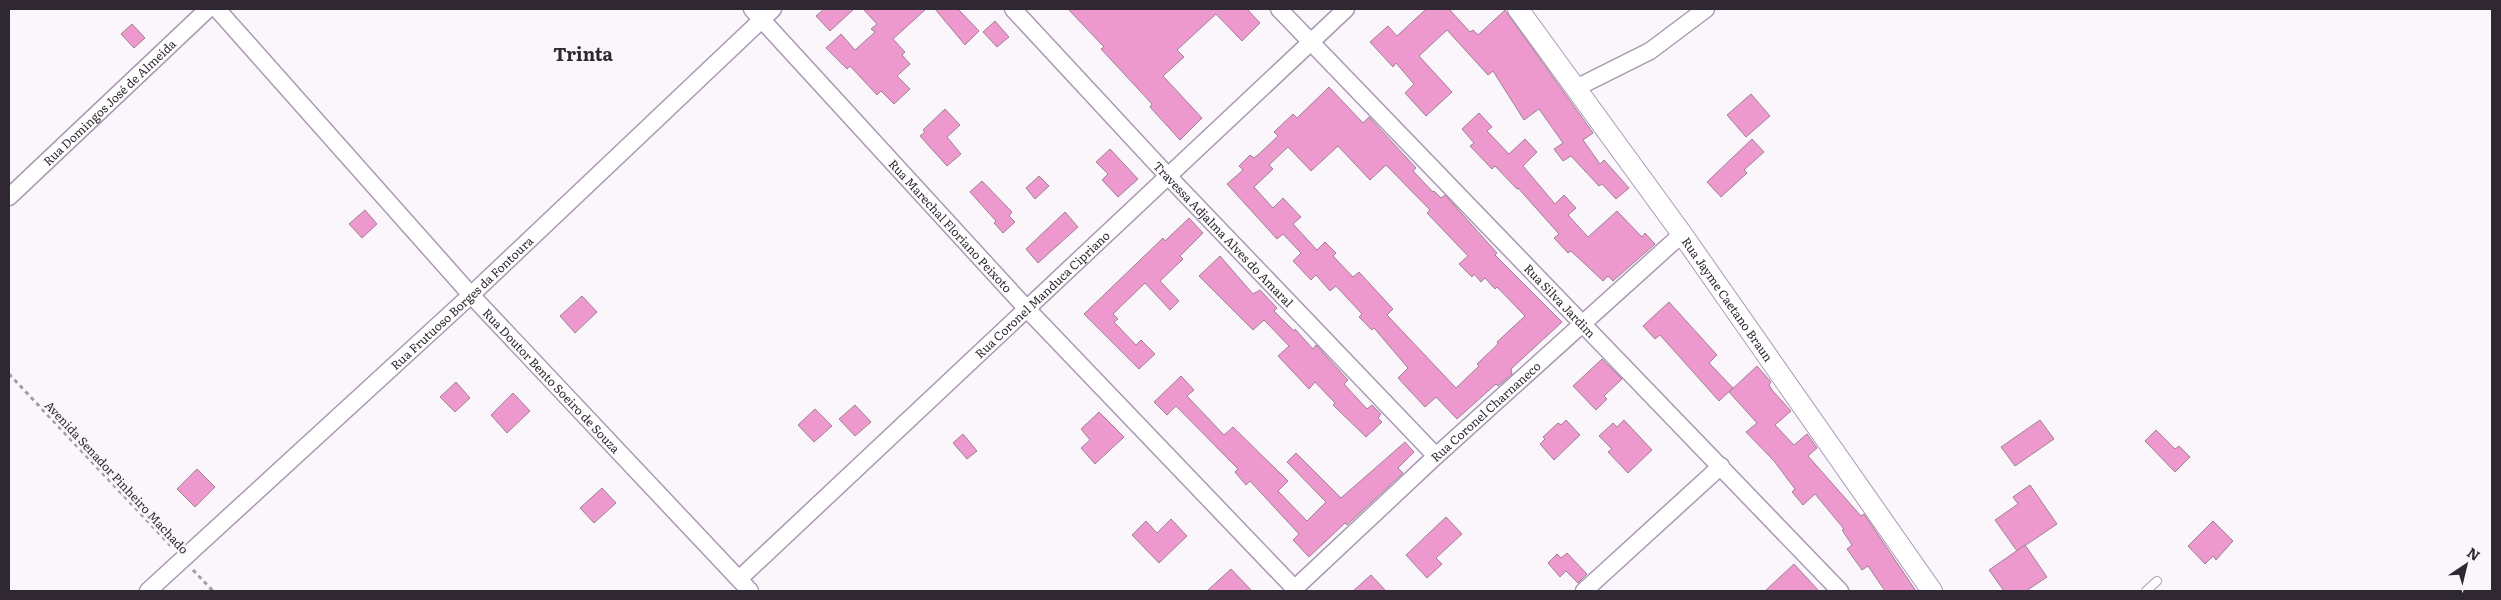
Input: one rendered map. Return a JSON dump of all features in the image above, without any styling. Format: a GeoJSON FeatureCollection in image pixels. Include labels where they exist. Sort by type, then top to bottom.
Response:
{"type":"FeatureCollection","features":[{"type":"Feature","properties":{"kind":"street","name":"Rua Domingos José de Almeida"},"geometry":{"type":"LineString","coordinates":[[9,197],[208,9]]}},
{"type":"Feature","properties":{"kind":"street","name":"Rua Doutor Bento Soeiro de Souza"},"geometry":{"type":"LineString","coordinates":[[217,9],[470,295],[744,585]]}},
{"type":"Feature","properties":{"kind":"street","name":"Travessa Adjalma Alves do Amaral"},"geometry":{"type":"LineString","coordinates":[[1013,9],[1167,175],[1436,456]]}},
{"type":"Feature","properties":{"kind":"street","name":"Rua Silva Jardim"},"geometry":{"type":"LineString","coordinates":[[1279,9],[1840,591]]}},
{"type":"Feature","properties":{"kind":"street","name":"Rua Coronel Manduca Cipriano"},"geometry":{"type":"LineString","coordinates":[[744,585],[1167,175],[1346,9]]}},
{"type":"Feature","properties":{"kind":"street","name":"Rua Jayme Caetano Braun"},"geometry":{"type":"LineString","coordinates":[[1518,9],[1682,234],[1932,591]]}},
{"type":"Feature","properties":{"kind":"street"},"geometry":{"type":"LineString","coordinates":[[1576,88],[1650,51],[1706,9]]}},
{"type":"Feature","properties":{"kind":"street","name":"Rua Frutuoso Borges da Fontoura"},"geometry":{"type":"LineString","coordinates":[[148,591],[470,295],[762,12]]}},
{"type":"Feature","properties":{"kind":"street","name":"Rua Marechal Floriano Peixoto"},"geometry":{"type":"LineString","coordinates":[[762,12],[1027,309],[1295,590]]}},
{"type":"Feature","properties":{"kind":"street","name":"Rua Coronel Charnaneco"},"geometry":{"type":"LineString","coordinates":[[1295,590],[1436,456],[1682,234]]}},
{"type":"Feature","properties":{"kind":"street"},"geometry":{"type":"LineString","coordinates":[[1584,591],[1721,466]]}},
{"type":"Feature","properties":{"kind":"lane"},"geometry":{"type":"LineString","coordinates":[[2146,591],[2157,581]]}},
{"type":"Feature","properties":{"kind":"path","name":"Avenida Senador Pinheiro Machado"},"geometry":{"type":"LineString","coordinates":[[9,374],[213,591]]}},
{"type":"Feature","properties":{"kind":"building"},"geometry":{"type":"Polygon","coordinates":[[[824,9],[854,9],[830,31],[816,16],[824,9]]]}},
{"type":"Feature","properties":{"kind":"building"},"geometry":{"type":"Polygon","coordinates":[[[863,9],[926,9],[893,39],[905,52],[902,55],[910,64],[897,76],[910,89],[894,104],[881,91],[877,95],[850,66],[847,69],[826,48],[841,34],[855,50],[875,32],[871,29],[877,24],[863,9]]]}},
{"type":"Feature","properties":{"kind":"building"},"geometry":{"type":"Polygon","coordinates":[[[935,9],[958,9],[979,31],[965,45],[935,9]]]}},
{"type":"Feature","properties":{"kind":"building"},"geometry":{"type":"Polygon","coordinates":[[[1068,9],[1247,9],[1260,23],[1242,41],[1216,14],[1177,50],[1184,57],[1163,76],[1202,118],[1180,140],[1150,107],[1152,104],[1101,49],[1104,47],[1068,9]]]}},
{"type":"Feature","properties":{"kind":"building"},"geometry":{"type":"Polygon","coordinates":[[[1426,9],[1449,9],[1470,32],[1473,30],[1478,35],[1505,10],[1593,133],[1583,140],[1600,164],[1604,160],[1629,188],[1616,199],[1602,184],[1599,186],[1571,156],[1563,161],[1554,149],[1563,143],[1539,109],[1524,120],[1493,71],[1488,75],[1447,30],[1419,56],[1452,92],[1426,116],[1405,93],[1414,84],[1396,63],[1393,67],[1370,42],[1388,26],[1397,36],[1426,9]]]}},
{"type":"Feature","properties":{"kind":"building"},"geometry":{"type":"Polygon","coordinates":[[[995,21],[1009,37],[997,47],[983,32],[995,21]]]}},
{"type":"Feature","properties":{"kind":"building"},"geometry":{"type":"Polygon","coordinates":[[[132,24],[145,38],[134,48],[121,34],[132,24]]]}},
{"type":"Feature","properties":{"kind":"building"},"geometry":{"type":"Polygon","coordinates":[[[1329,87],[1363,123],[1369,117],[1416,168],[1413,171],[1441,198],[1445,195],[1497,253],[1495,255],[1562,322],[1511,369],[1512,374],[1498,386],[1496,384],[1457,419],[1436,397],[1425,407],[1398,378],[1408,368],[1374,328],[1372,330],[1359,317],[1362,314],[1336,286],[1330,291],[1316,275],[1311,280],[1293,261],[1301,253],[1283,234],[1277,239],[1227,184],[1243,170],[1239,166],[1250,155],[1254,158],[1278,136],[1274,132],[1293,114],[1297,118],[1329,87]],[[1338,146],[1311,171],[1288,147],[1269,165],[1273,169],[1254,187],[1273,208],[1283,198],[1301,217],[1293,224],[1317,250],[1325,242],[1336,253],[1333,256],[1353,277],[1359,272],[1393,309],[1387,315],[1456,388],[1479,366],[1477,364],[1498,344],[1497,342],[1525,316],[1497,287],[1495,289],[1485,278],[1481,282],[1474,274],[1472,277],[1459,264],[1468,256],[1427,213],[1430,210],[1386,165],[1370,180],[1338,146]]]}},
{"type":"Feature","properties":{"kind":"building"},"geometry":{"type":"Polygon","coordinates":[[[1751,94],[1770,116],[1746,137],[1727,115],[1751,94]]]}},
{"type":"Feature","properties":{"kind":"building"},"geometry":{"type":"Polygon","coordinates":[[[945,109],[960,125],[947,137],[961,154],[947,166],[920,136],[925,132],[923,130],[945,109]]]}},
{"type":"Feature","properties":{"kind":"building"},"geometry":{"type":"Polygon","coordinates":[[[1479,113],[1492,127],[1487,131],[1509,154],[1525,139],[1537,152],[1523,166],[1555,204],[1564,195],[1576,208],[1568,215],[1588,237],[1617,211],[1642,237],[1645,233],[1655,244],[1613,281],[1608,276],[1603,281],[1571,251],[1568,253],[1554,238],[1559,234],[1518,188],[1495,166],[1492,169],[1470,146],[1474,143],[1462,129],[1479,113]]]}},
{"type":"Feature","properties":{"kind":"building"},"geometry":{"type":"Polygon","coordinates":[[[1752,139],[1764,152],[1744,170],[1747,173],[1721,197],[1707,182],[1752,139]]]}},
{"type":"Feature","properties":{"kind":"building"},"geometry":{"type":"Polygon","coordinates":[[[1110,149],[1138,179],[1118,197],[1102,180],[1108,174],[1096,162],[1110,149]]]}},
{"type":"Feature","properties":{"kind":"building"},"geometry":{"type":"Polygon","coordinates":[[[1039,176],[1049,186],[1035,199],[1026,188],[1039,176]]]}},
{"type":"Feature","properties":{"kind":"building"},"geometry":{"type":"Polygon","coordinates":[[[982,181],[1012,212],[1009,216],[1015,222],[1003,233],[994,223],[996,221],[970,192],[982,181]]]}},
{"type":"Feature","properties":{"kind":"building"},"geometry":{"type":"Polygon","coordinates":[[[365,210],[377,224],[362,238],[349,224],[365,210]]]}},
{"type":"Feature","properties":{"kind":"building"},"geometry":{"type":"Polygon","coordinates":[[[1065,212],[1078,227],[1038,263],[1026,249],[1065,212]]]}},
{"type":"Feature","properties":{"kind":"building"},"geometry":{"type":"Polygon","coordinates":[[[1189,218],[1203,233],[1180,256],[1183,259],[1160,281],[1179,301],[1170,310],[1145,283],[1113,314],[1118,319],[1114,322],[1136,345],[1141,340],[1155,354],[1139,369],[1084,314],[1163,238],[1165,241],[1189,218]]]}},
{"type":"Feature","properties":{"kind":"building"},"geometry":{"type":"Polygon","coordinates":[[[1220,256],[1253,294],[1260,290],[1277,308],[1274,311],[1294,331],[1295,329],[1313,349],[1316,345],[1348,380],[1344,384],[1367,409],[1372,405],[1381,414],[1378,418],[1382,422],[1366,437],[1333,405],[1335,403],[1315,382],[1309,389],[1278,356],[1289,346],[1264,320],[1253,330],[1199,276],[1220,256]]]}},
{"type":"Feature","properties":{"kind":"building"},"geometry":{"type":"Polygon","coordinates":[[[582,296],[597,312],[575,333],[560,316],[582,296]]]}},
{"type":"Feature","properties":{"kind":"building"},"geometry":{"type":"Polygon","coordinates":[[[1669,302],[1717,355],[1709,363],[1733,388],[1719,401],[1660,335],[1655,339],[1643,326],[1669,302]]]}},
{"type":"Feature","properties":{"kind":"building"},"geometry":{"type":"Polygon","coordinates":[[[1602,359],[1622,379],[1604,396],[1607,399],[1596,410],[1573,386],[1602,359]]]}},
{"type":"Feature","properties":{"kind":"building"},"geometry":{"type":"Polygon","coordinates":[[[1757,366],[1771,382],[1769,385],[1772,390],[1791,411],[1775,425],[1794,445],[1807,434],[1817,448],[1808,456],[1861,516],[1864,514],[1916,591],[1885,591],[1868,566],[1862,570],[1847,549],[1852,545],[1842,530],[1844,529],[1815,494],[1803,505],[1792,492],[1795,489],[1774,461],[1746,432],[1757,423],[1729,392],[1757,366]]]}},
{"type":"Feature","properties":{"kind":"building"},"geometry":{"type":"Polygon","coordinates":[[[1181,376],[1194,390],[1187,396],[1224,435],[1233,427],[1288,481],[1278,491],[1307,521],[1326,502],[1287,462],[1296,453],[1341,498],[1405,442],[1414,452],[1398,468],[1403,473],[1309,557],[1293,540],[1299,534],[1250,481],[1246,485],[1235,472],[1238,469],[1176,406],[1167,415],[1154,402],[1181,376]]]}},
{"type":"Feature","properties":{"kind":"building"},"geometry":{"type":"Polygon","coordinates":[[[456,382],[470,398],[455,412],[440,397],[456,382]]]}},
{"type":"Feature","properties":{"kind":"building"},"geometry":{"type":"Polygon","coordinates":[[[513,393],[530,411],[507,433],[491,415],[513,393]]]}},
{"type":"Feature","properties":{"kind":"building"},"geometry":{"type":"Polygon","coordinates":[[[855,405],[871,422],[855,436],[839,419],[855,405]]]}},
{"type":"Feature","properties":{"kind":"building"},"geometry":{"type":"Polygon","coordinates":[[[815,409],[832,426],[814,442],[798,425],[815,409]]]}},
{"type":"Feature","properties":{"kind":"building"},"geometry":{"type":"Polygon","coordinates":[[[1099,412],[1124,437],[1095,464],[1081,448],[1090,440],[1081,429],[1099,412]]]}},
{"type":"Feature","properties":{"kind":"building"},"geometry":{"type":"Polygon","coordinates":[[[1566,420],[1580,435],[1554,460],[1540,444],[1545,439],[1543,437],[1558,423],[1561,425],[1566,420]]]}},
{"type":"Feature","properties":{"kind":"building"},"geometry":{"type":"Polygon","coordinates":[[[1624,420],[1652,450],[1628,473],[1608,452],[1612,449],[1599,436],[1613,423],[1617,427],[1624,420]]]}},
{"type":"Feature","properties":{"kind":"building"},"geometry":{"type":"Polygon","coordinates":[[[2040,420],[2054,439],[2015,466],[2001,447],[2040,420]]]}},
{"type":"Feature","properties":{"kind":"building"},"geometry":{"type":"Polygon","coordinates":[[[2156,430],[2175,449],[2179,446],[2190,457],[2175,472],[2145,441],[2156,430]]]}},
{"type":"Feature","properties":{"kind":"building"},"geometry":{"type":"Polygon","coordinates":[[[963,434],[977,451],[967,459],[953,443],[963,434]]]}},
{"type":"Feature","properties":{"kind":"building"},"geometry":{"type":"Polygon","coordinates":[[[197,469],[215,487],[195,507],[177,489],[197,469]]]}},
{"type":"Feature","properties":{"kind":"building"},"geometry":{"type":"Polygon","coordinates":[[[2030,485],[2057,524],[2017,551],[1995,520],[2018,504],[2013,497],[2030,485]]]}},
{"type":"Feature","properties":{"kind":"building"},"geometry":{"type":"Polygon","coordinates":[[[602,488],[616,503],[594,523],[580,508],[602,488]]]}},
{"type":"Feature","properties":{"kind":"building"},"geometry":{"type":"Polygon","coordinates":[[[1446,517],[1462,534],[1436,558],[1442,564],[1427,578],[1406,555],[1446,517]]]}},
{"type":"Feature","properties":{"kind":"building"},"geometry":{"type":"Polygon","coordinates":[[[1171,519],[1187,536],[1159,563],[1132,535],[1146,521],[1157,533],[1171,519]]]}},
{"type":"Feature","properties":{"kind":"building"},"geometry":{"type":"Polygon","coordinates":[[[2213,521],[2233,541],[2216,560],[2213,556],[2205,564],[2188,546],[2213,521]]]}},
{"type":"Feature","properties":{"kind":"building"},"geometry":{"type":"Polygon","coordinates":[[[2025,545],[2047,577],[2026,591],[2004,591],[1989,570],[2025,545]]]}},
{"type":"Feature","properties":{"kind":"building"},"geometry":{"type":"Polygon","coordinates":[[[1567,553],[1587,574],[1578,583],[1566,571],[1560,577],[1548,563],[1557,554],[1561,558],[1567,553]]]}},
{"type":"Feature","properties":{"kind":"building"},"geometry":{"type":"Polygon","coordinates":[[[1794,564],[1819,591],[1765,591],[1794,564]]]}},
{"type":"Feature","properties":{"kind":"building"},"geometry":{"type":"Polygon","coordinates":[[[1231,569],[1252,591],[1207,591],[1231,569]]]}},
{"type":"Feature","properties":{"kind":"building"},"geometry":{"type":"Polygon","coordinates":[[[1371,575],[1386,591],[1353,591],[1371,575]]]}},
{"type":"Feature","properties":{"kind":"district","name":"Trinta"},"geometry":{"type":"Point","coordinates":[583,53]}}]}
